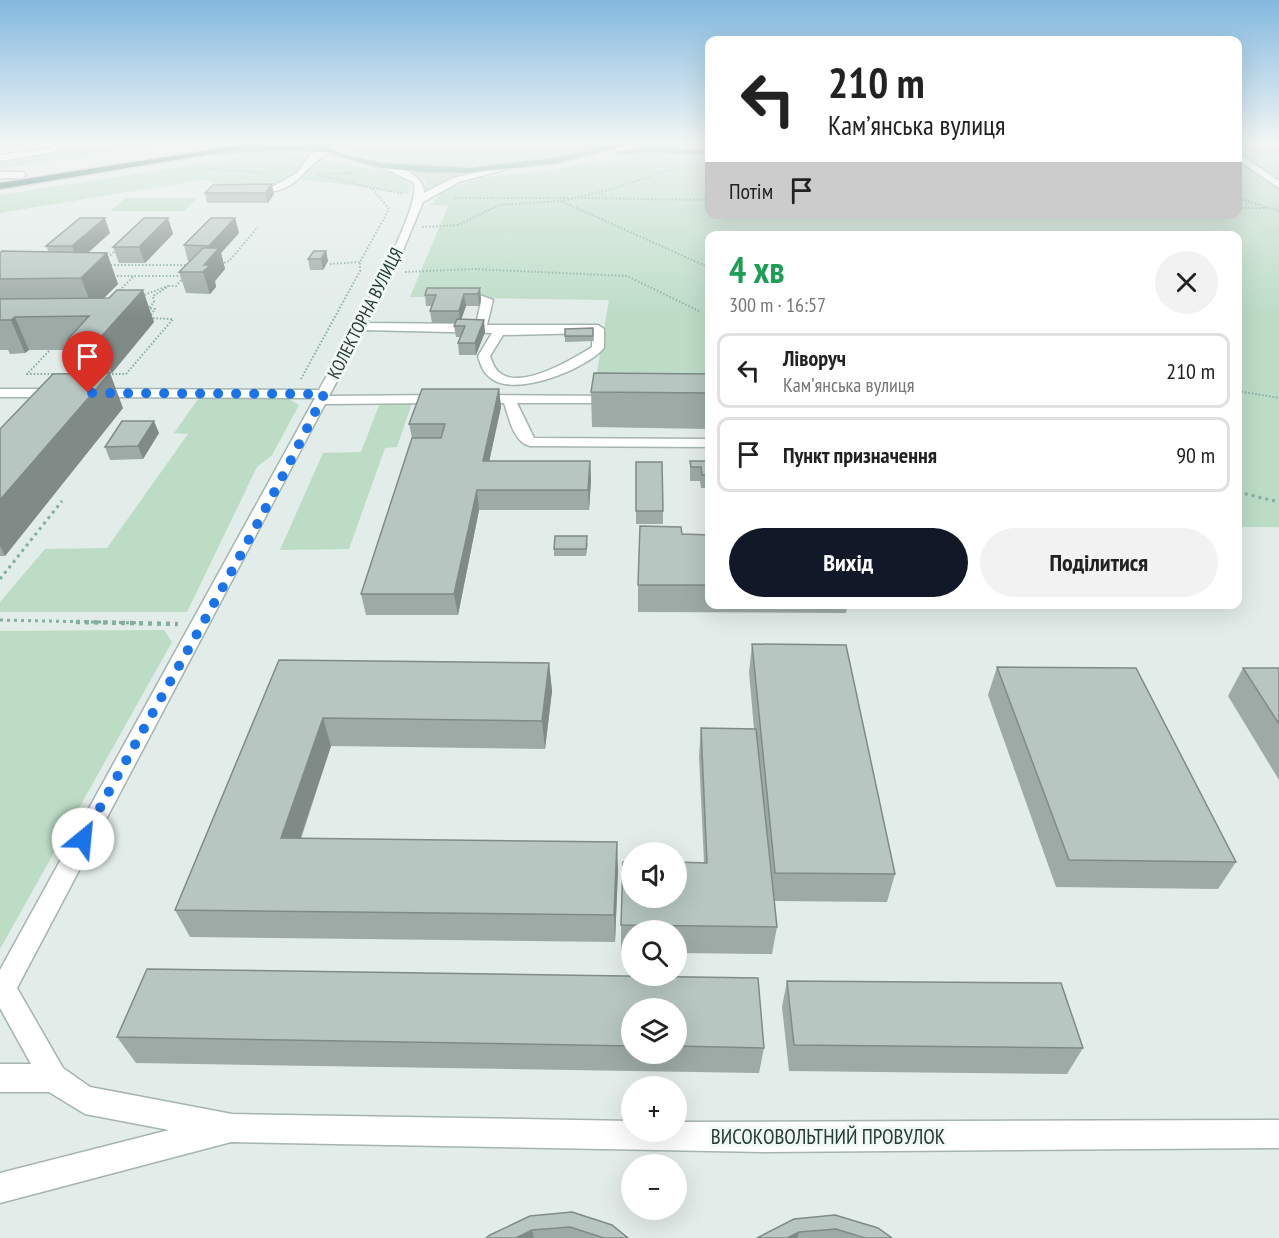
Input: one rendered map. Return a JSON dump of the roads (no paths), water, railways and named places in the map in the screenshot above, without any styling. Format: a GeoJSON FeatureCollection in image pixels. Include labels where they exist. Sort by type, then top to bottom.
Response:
{"type":"FeatureCollection","features":[{"type":"Feature","properties":{"kind":"street","name":"КОЛЕКТОРНА ВУЛИЦЯ"},"geometry":{"type":"LineString","coordinates":[[2,992],[170,679],[202,625],[359,326],[407,228],[415,200]]}},
{"type":"Feature","properties":{"kind":"street"},"geometry":{"type":"LineString","coordinates":[[474,296],[487,300],[481,328]]}},
{"type":"Feature","properties":{"kind":"street"},"geometry":{"type":"LineString","coordinates":[[359,326],[481,328],[499,331],[598,329],[598,348],[580,362],[538,378],[506,379],[489,370],[484,356],[499,331]]}},
{"type":"Feature","properties":{"kind":"street"},"geometry":{"type":"LineString","coordinates":[[0,393],[627,400]]}},
{"type":"Feature","properties":{"kind":"street"},"geometry":{"type":"LineString","coordinates":[[509,399],[523,435],[530,442],[705,443]]}},
{"type":"Feature","properties":{"kind":"street","name":"ВИСОКОВОЛЬТНИЙ ПРОВУЛОК"},"geometry":{"type":"LineString","coordinates":[[2,992],[53,1078],[85,1100],[232,1128],[767,1138],[1279,1134]]}},
{"type":"Feature","properties":{"kind":"street"},"geometry":{"type":"LineString","coordinates":[[0,1078],[53,1078]]}},
{"type":"Feature","properties":{"kind":"street","name":"ВИСОКОВОЛЬТНИЙ ПРОВУЛОК"},"geometry":{"type":"LineString","coordinates":[[0,1188],[232,1128]]}}]}
